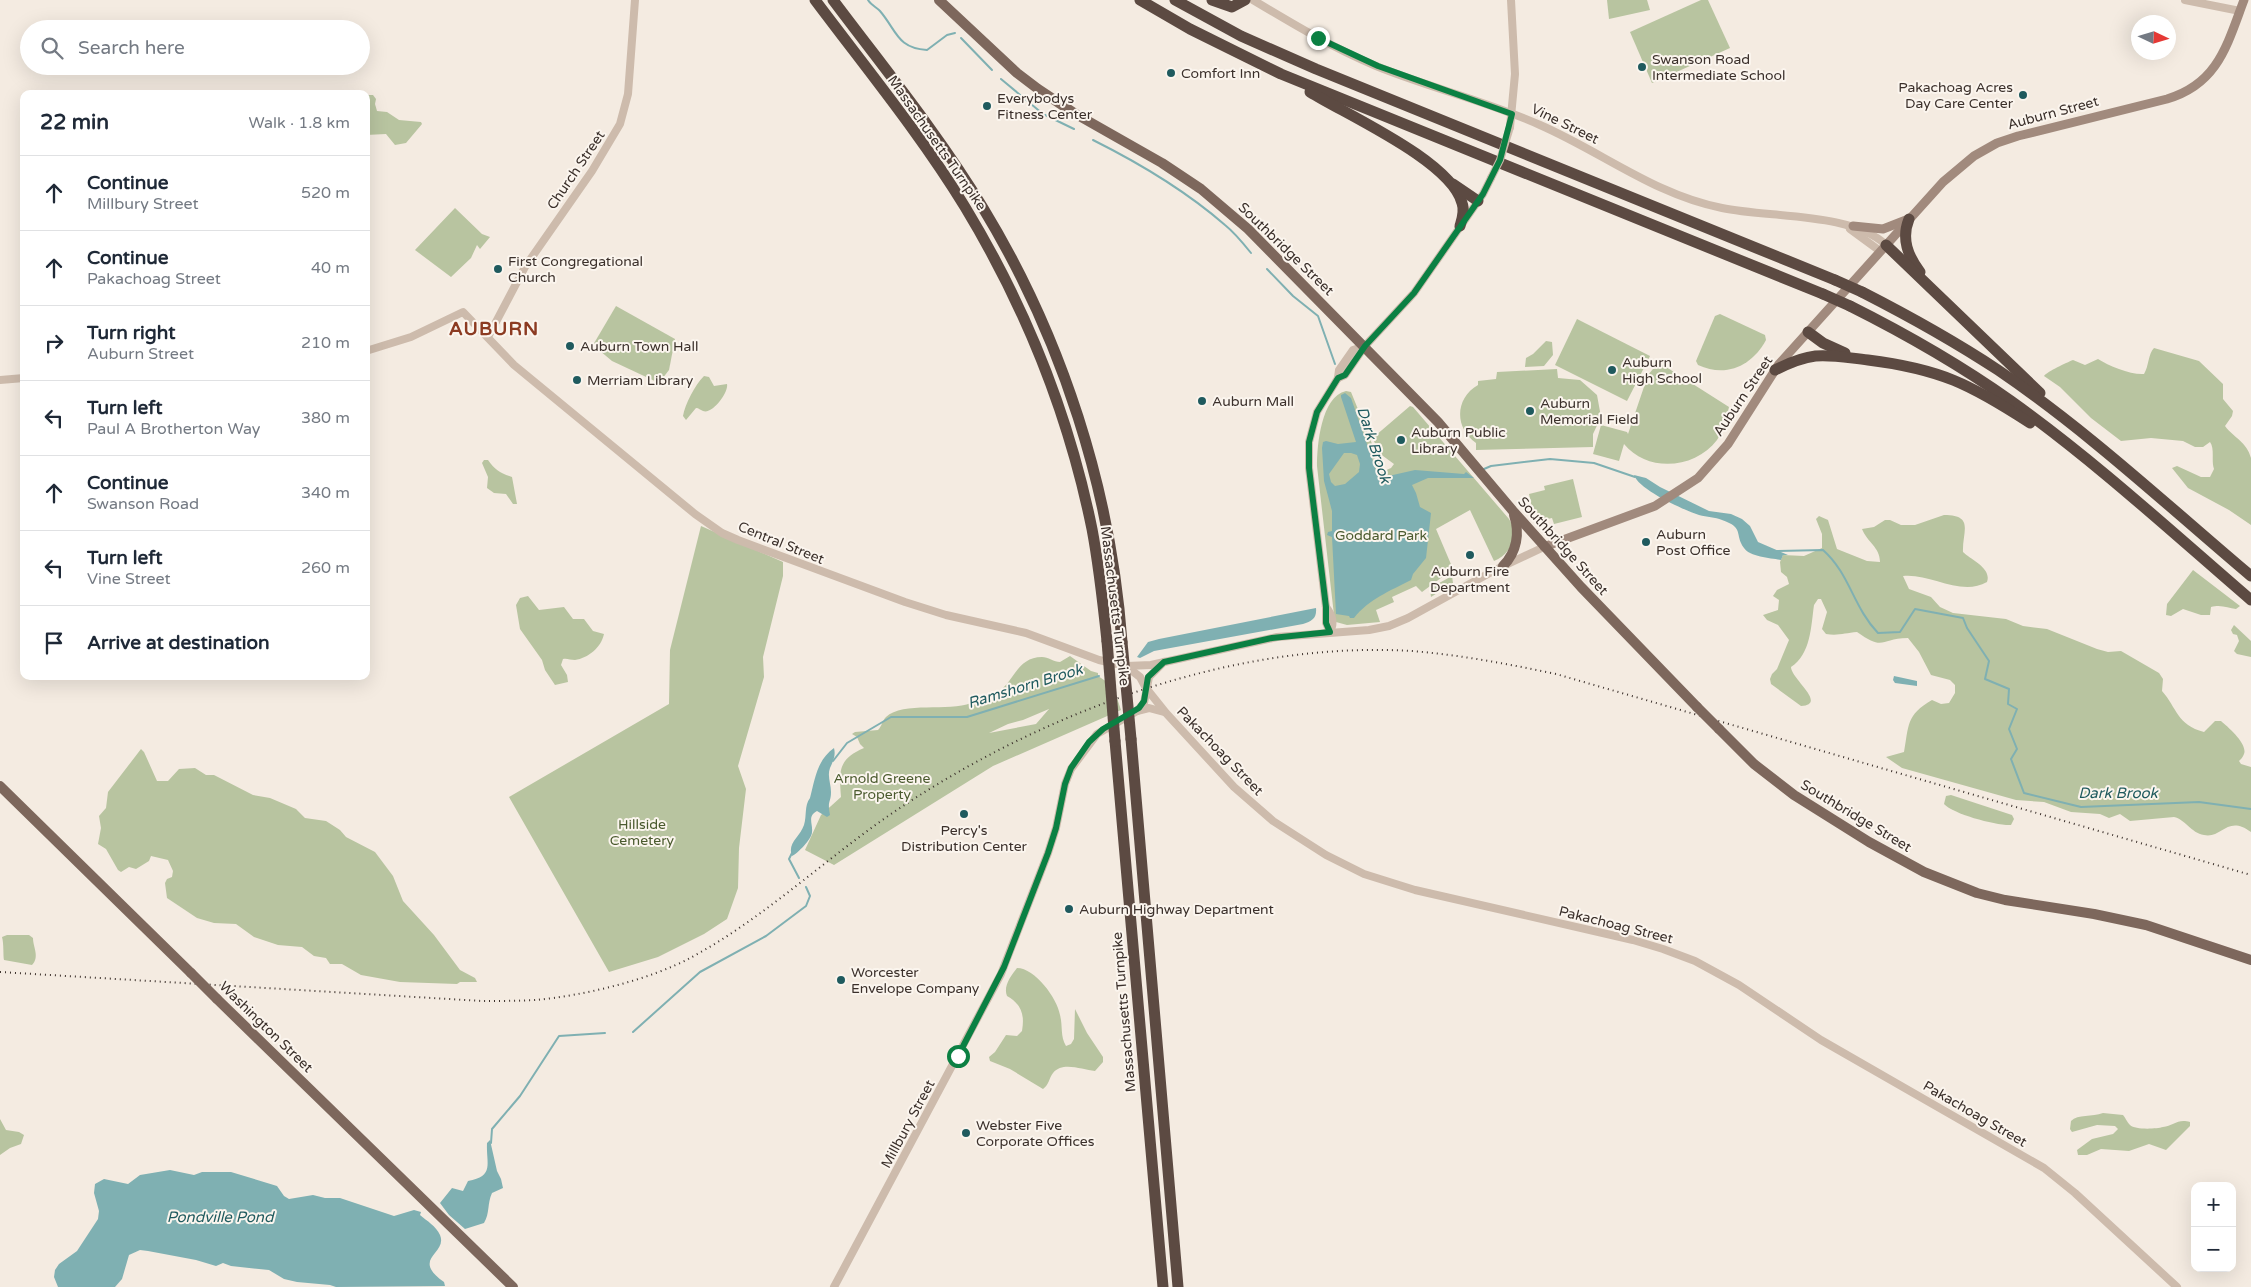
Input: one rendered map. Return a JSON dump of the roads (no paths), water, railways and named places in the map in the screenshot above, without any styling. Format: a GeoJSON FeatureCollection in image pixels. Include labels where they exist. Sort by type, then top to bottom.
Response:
{"type":"FeatureCollection","features":[{"type":"Feature","properties":{"kind":"highway","name":"Massachusetts Turnpike"},"geometry":{"type":"LineString","coordinates":[[815,0],[951,184],[985,241],[1024,319],[1054,394],[1083,492],[1095,547],[1107,641],[1163,1287]]}},
{"type":"Feature","properties":{"kind":"highway","name":"Massachusetts Turnpike"},"geometry":{"type":"LineString","coordinates":[[833,0],[965,179],[996,230],[1041,320],[1065,377],[1096,482],[1112,561],[1122,642],[1178,1287]]}},
{"type":"Feature","properties":{"kind":"highway"},"geometry":{"type":"LineString","coordinates":[[1140,0],[1190,29],[1281,74],[1391,137],[1422,158],[1458,193],[1463,212],[1460,226]]}},
{"type":"Feature","properties":{"kind":"highway"},"geometry":{"type":"LineString","coordinates":[[1175,0],[1249,39],[1316,69],[1862,292],[1936,332],[1998,370],[2084,434]]}},
{"type":"Feature","properties":{"kind":"highway"},"geometry":{"type":"LineString","coordinates":[[1212,0],[1232,7],[1245,0]]}},
{"type":"Feature","properties":{"kind":"highway"},"geometry":{"type":"LineString","coordinates":[[1281,74],[1823,294],[1850,306],[1913,340],[1985,383],[2022,408],[2096,467],[2251,600]]}},
{"type":"Feature","properties":{"kind":"highway"},"geometry":{"type":"LineString","coordinates":[[1445,179],[1478,201]]}},
{"type":"Feature","properties":{"kind":"highway"},"geometry":{"type":"LineString","coordinates":[[1909,219],[1905,235],[1909,254],[1936,294]]}},
{"type":"Feature","properties":{"kind":"highway"},"geometry":{"type":"LineString","coordinates":[[1883,248],[1936,294],[2084,434],[2251,576]]}},
{"type":"Feature","properties":{"kind":"highway"},"geometry":{"type":"LineString","coordinates":[[1808,332],[1831,347],[1867,360]]}},
{"type":"Feature","properties":{"kind":"highway"},"geometry":{"type":"LineString","coordinates":[[1775,370],[1800,358],[1813,355],[1914,366],[1961,382],[1989,397],[2096,467]]}},
{"type":"Feature","properties":{"kind":"main road","name":"Southbridge Street"},"geometry":{"type":"LineString","coordinates":[[939,0],[1012,68],[1038,89],[1074,113],[1162,163],[1201,189],[1226,210],[1365,346],[1438,422],[1513,512],[1618,627],[1754,764],[1794,795],[1869,842],[1924,872],[1977,892],[2005,900],[2094,914],[2146,925],[2251,960]]}},
{"type":"Feature","properties":{"kind":"main road","name":"Auburn Street"},"geometry":{"type":"LineString","coordinates":[[1544,547],[1664,501],[1698,478],[1728,444],[1775,370],[1909,219],[1958,168],[1997,143],[2046,128],[2167,99],[2195,87],[2207,78],[2220,60],[2244,0]]}},
{"type":"Feature","properties":{"kind":"main road"},"geometry":{"type":"LineString","coordinates":[[1853,226],[1887,228],[1909,219]]}},
{"type":"Feature","properties":{"kind":"main road"},"geometry":{"type":"LineString","coordinates":[[1503,566],[1511,556],[1517,539],[1517,524],[1513,512]]}},
{"type":"Feature","properties":{"kind":"main road","name":"Washington Street"},"geometry":{"type":"LineString","coordinates":[[0,786],[513,1287]]}},
{"type":"Feature","properties":{"kind":"street","name":"Church Street"},"geometry":{"type":"LineString","coordinates":[[488,338],[525,267],[592,171],[620,124],[628,94],[636,0]]}},
{"type":"Feature","properties":{"kind":"street","name":"Vine Street"},"geometry":{"type":"LineString","coordinates":[[1253,0],[1311,35],[1378,66],[1512,114],[1565,136],[1655,186],[1678,196],[1722,209],[1819,220],[1853,226],[1878,238],[1883,248]]}},
{"type":"Feature","properties":{"kind":"street"},"geometry":{"type":"LineString","coordinates":[[1330,632],[1333,626],[1332,614],[1326,607],[1310,480],[1309,449],[1317,412],[1338,378],[1339,370],[1353,350],[1365,346],[1411,297],[1478,201],[1500,160],[1512,114],[1515,69],[1512,0]]}},
{"type":"Feature","properties":{"kind":"street"},"geometry":{"type":"LineString","coordinates":[[2185,0],[2240,11]]}},
{"type":"Feature","properties":{"kind":"street","name":"Vine Street"},"geometry":{"type":"LineString","coordinates":[[1819,220],[1851,229],[1883,248]]}},
{"type":"Feature","properties":{"kind":"street","name":"Central Street"},"geometry":{"type":"LineString","coordinates":[[370,350],[411,337],[463,312],[514,364],[574,415],[695,514],[722,532],[821,572],[920,608],[1026,633],[1099,660],[1126,666],[1146,666],[1164,662]]}},
{"type":"Feature","properties":{"kind":"street"},"geometry":{"type":"LineString","coordinates":[[0,380],[20,378]]}},
{"type":"Feature","properties":{"kind":"street","name":"Auburn Street"},"geometry":{"type":"LineString","coordinates":[[1164,662],[1272,638],[1369,630],[1395,624],[1503,566],[1544,547]]}},
{"type":"Feature","properties":{"kind":"street"},"geometry":{"type":"LineString","coordinates":[[1137,711],[1144,702],[1150,675],[1164,662]]}},
{"type":"Feature","properties":{"kind":"street"},"geometry":{"type":"LineString","coordinates":[[1126,666],[1136,672],[1146,688]]}},
{"type":"Feature","properties":{"kind":"street","name":"Pakachoag Street"},"geometry":{"type":"LineString","coordinates":[[1146,688],[1166,713],[1234,787],[1256,807],[1294,836],[1344,865],[1381,880],[1430,894],[1655,946],[1695,961],[1726,977],[1813,1035],[2044,1168],[2075,1193],[2177,1287]]}},
{"type":"Feature","properties":{"kind":"street"},"geometry":{"type":"LineString","coordinates":[[1137,711],[1152,708],[1166,713]]}},
{"type":"Feature","properties":{"kind":"street","name":"Millbury Street"},"geometry":{"type":"LineString","coordinates":[[834,1287],[1001,974],[1048,853],[1056,828],[1065,784],[1071,768],[1097,734],[1137,711]]}},
{"type":"Feature","properties":{"kind":"water"},"geometry":{"type":"Polygon","coordinates":[[[1345,393],[1351,398],[1378,476],[1384,477],[1415,470],[1464,474],[1466,472],[1474,478],[1428,478],[1412,485],[1420,507],[1431,513],[1426,558],[1413,574],[1411,580],[1373,601],[1354,618],[1336,614],[1332,537],[1327,535],[1328,532],[1332,531],[1332,511],[1324,481],[1323,442],[1338,444],[1356,442],[1341,395],[1345,393]],[[1344,453],[1329,474],[1331,482],[1335,486],[1345,484],[1359,472],[1360,464],[1357,455],[1344,453]]]}},
{"type":"Feature","properties":{"kind":"water"},"geometry":{"type":"Polygon","coordinates":[[[1634,475],[1646,478],[1709,511],[1731,514],[1742,519],[1750,526],[1758,542],[1788,555],[1783,555],[1781,560],[1761,557],[1747,551],[1741,543],[1734,526],[1719,519],[1699,515],[1673,504],[1644,487],[1634,475]]]}},
{"type":"Feature","properties":{"kind":"water"},"geometry":{"type":"Polygon","coordinates":[[[1316,608],[1316,614],[1313,619],[1303,624],[1154,651],[1140,658],[1137,657],[1148,642],[1316,608]]]}},
{"type":"Feature","properties":{"kind":"water"},"geometry":{"type":"Polygon","coordinates":[[[1894,676],[1917,681],[1917,686],[1895,683],[1893,680],[1894,676]]]}},
{"type":"Feature","properties":{"kind":"water"},"geometry":{"type":"Polygon","coordinates":[[[834,748],[835,751],[829,774],[831,792],[830,815],[827,817],[817,811],[812,815],[810,838],[792,856],[791,847],[804,825],[807,804],[820,764],[834,748]]]}},
{"type":"Feature","properties":{"kind":"water"},"geometry":{"type":"Polygon","coordinates":[[[490,1140],[503,1188],[492,1193],[484,1223],[465,1229],[449,1215],[440,1203],[452,1188],[463,1191],[468,1181],[477,1179],[486,1172],[488,1163],[487,1143],[490,1140]]]}},
{"type":"Feature","properties":{"kind":"water","name":"Pondville Pond"},"geometry":{"type":"Polygon","coordinates":[[[170,1170],[194,1175],[202,1172],[231,1172],[277,1186],[284,1196],[289,1199],[313,1195],[325,1198],[340,1198],[394,1216],[414,1210],[421,1212],[420,1215],[434,1226],[440,1235],[441,1241],[432,1257],[430,1267],[434,1274],[444,1282],[445,1286],[336,1287],[284,1279],[269,1270],[231,1266],[223,1263],[216,1266],[196,1260],[140,1250],[129,1255],[122,1279],[115,1287],[58,1287],[54,1277],[55,1270],[59,1264],[77,1251],[98,1219],[99,1211],[94,1193],[95,1184],[104,1179],[128,1184],[140,1175],[170,1170]]]}},
{"type":"Feature","properties":{"kind":"waterway","name":"Dark Brook"},"geometry":{"type":"LineString","coordinates":[[868,0],[886,18],[903,42],[909,46],[927,50],[947,35],[955,33]]}},
{"type":"Feature","properties":{"kind":"waterway","name":"Dark Brook"},"geometry":{"type":"LineString","coordinates":[[961,38],[992,70]]}},
{"type":"Feature","properties":{"kind":"waterway","name":"Dark Brook"},"geometry":{"type":"LineString","coordinates":[[1001,79],[1043,114],[1074,129]]}},
{"type":"Feature","properties":{"kind":"waterway","name":"Dark Brook"},"geometry":{"type":"LineString","coordinates":[[1093,140],[1128,158],[1178,189],[1229,228],[1251,253]]}},
{"type":"Feature","properties":{"kind":"waterway","name":"Dark Brook"},"geometry":{"type":"LineString","coordinates":[[1267,269],[1293,296],[1318,316],[1335,364]]}},
{"type":"Feature","properties":{"kind":"waterway","name":"Dark Brook"},"geometry":{"type":"LineString","coordinates":[[1484,469],[1491,466],[1550,459],[1594,463],[1635,477]]}},
{"type":"Feature","properties":{"kind":"waterway","name":"Dark Brook"},"geometry":{"type":"LineString","coordinates":[[1777,551],[1823,550],[1839,569],[1863,612],[1878,633],[1900,632],[1915,609],[1963,618],[1967,628],[1989,661],[1985,679],[2009,689],[2008,704],[2017,709],[2009,729],[2017,749],[2011,759],[2024,793],[2081,807],[2199,802],[2251,809]]}},
{"type":"Feature","properties":{"kind":"waterway","name":"Ramshorn Brook"},"geometry":{"type":"LineString","coordinates":[[833,761],[847,743],[891,717],[967,717],[1099,676]]}},
{"type":"Feature","properties":{"kind":"waterway","name":"Ramshorn Brook"},"geometry":{"type":"LineString","coordinates":[[792,853],[789,859],[799,878]]}},
{"type":"Feature","properties":{"kind":"waterway","name":"Ramshorn Brook"},"geometry":{"type":"LineString","coordinates":[[633,1032],[700,972],[766,936],[806,906],[810,896],[806,887]]}},
{"type":"Feature","properties":{"kind":"waterway","name":"Ramshorn Brook"},"geometry":{"type":"LineString","coordinates":[[491,1143],[492,1129],[520,1096],[559,1036],[605,1033]]}},
{"type":"Feature","properties":{"kind":"railway"},"geometry":{"type":"LineString","coordinates":[[0,972],[482,1001],[554,998],[615,986],[675,965],[718,942],[769,907],[891,814],[948,778],[1009,745],[1073,716],[1139,691],[1207,671],[1275,658],[1344,651],[1412,651],[1484,660],[1556,674],[2251,875]]}},
{"type":"Feature","properties":{"kind":"place","name":"Swanson Road Intermediate School"},"geometry":{"type":"Point","coordinates":[1642,67]}},
{"type":"Feature","properties":{"kind":"place","name":"Comfort Inn"},"geometry":{"type":"Point","coordinates":[1171,73]}},
{"type":"Feature","properties":{"kind":"place","name":"Pakachoag Acres Day Care Center"},"geometry":{"type":"Point","coordinates":[2023,95]}},
{"type":"Feature","properties":{"kind":"place","name":"Everybodys Fitness Center"},"geometry":{"type":"Point","coordinates":[987,106]}},
{"type":"Feature","properties":{"kind":"place","name":"First Congregational Church"},"geometry":{"type":"Point","coordinates":[498,269]}},
{"type":"Feature","properties":{"kind":"place","name":"Auburn Town Hall"},"geometry":{"type":"Point","coordinates":[570,346]}},
{"type":"Feature","properties":{"kind":"place","name":"Auburn High School"},"geometry":{"type":"Point","coordinates":[1612,370]}},
{"type":"Feature","properties":{"kind":"place","name":"Merriam Library"},"geometry":{"type":"Point","coordinates":[577,380]}},
{"type":"Feature","properties":{"kind":"place","name":"Auburn Mall"},"geometry":{"type":"Point","coordinates":[1202,401]}},
{"type":"Feature","properties":{"kind":"place","name":"Auburn Memorial Field"},"geometry":{"type":"Point","coordinates":[1530,411]}},
{"type":"Feature","properties":{"kind":"place","name":"Auburn Public Library"},"geometry":{"type":"Point","coordinates":[1401,440]}},
{"type":"Feature","properties":{"kind":"place","name":"Auburn Post Office"},"geometry":{"type":"Point","coordinates":[1646,542]}},
{"type":"Feature","properties":{"kind":"place","name":"Auburn Fire Department"},"geometry":{"type":"Point","coordinates":[1470,555]}},
{"type":"Feature","properties":{"kind":"place","name":"Percy's Distribution Center"},"geometry":{"type":"Point","coordinates":[964,814]}},
{"type":"Feature","properties":{"kind":"place","name":"Auburn Highway Department"},"geometry":{"type":"Point","coordinates":[1069,909]}},
{"type":"Feature","properties":{"kind":"place","name":"Worcester Envelope Company"},"geometry":{"type":"Point","coordinates":[841,980]}},
{"type":"Feature","properties":{"kind":"place","name":"Webster Five Corporate Offices"},"geometry":{"type":"Point","coordinates":[966,1133]}},
{"type":"Feature","properties":{"kind":"district","name":"AUBURN"},"geometry":{"type":"Point","coordinates":[494,329]}},
{"type":"Feature","properties":{"kind":"park label","name":"Goddard Park"},"geometry":{"type":"Point","coordinates":[1381,535]}},
{"type":"Feature","properties":{"kind":"park label","name":"Arnold Greene Property"},"geometry":{"type":"Point","coordinates":[882,786]}},
{"type":"Feature","properties":{"kind":"park label","name":"Hillside Cemetery"},"geometry":{"type":"Point","coordinates":[642,832]}}]}
